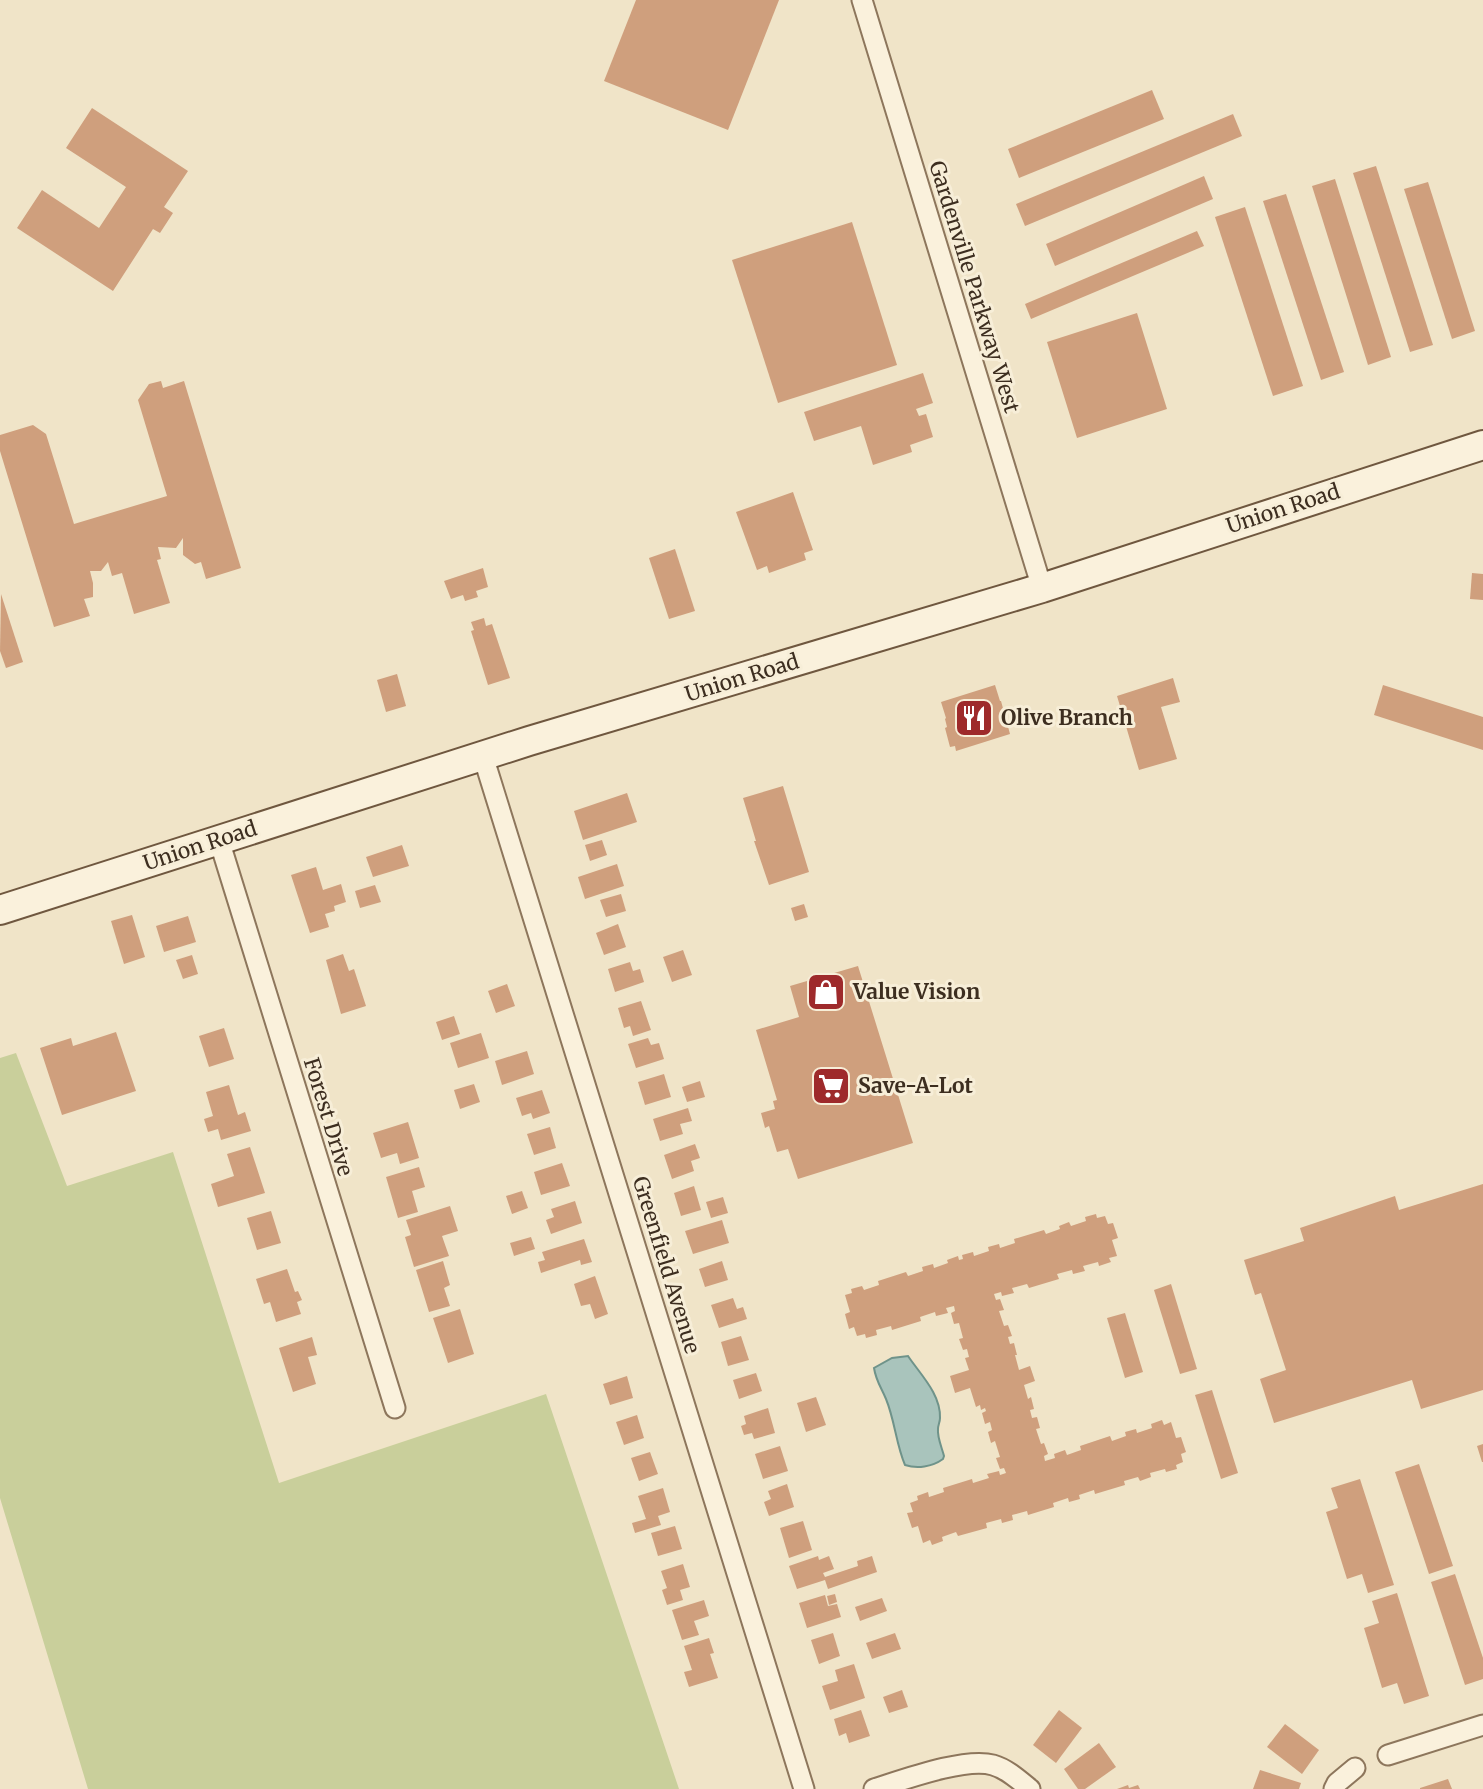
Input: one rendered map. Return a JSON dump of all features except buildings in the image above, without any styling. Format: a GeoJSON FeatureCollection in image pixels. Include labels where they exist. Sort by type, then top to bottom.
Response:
{"type":"FeatureCollection","features":[{"type":"Feature","properties":{"kind":"main road","name":"Union Road"},"geometry":{"type":"LineString","coordinates":[[0,910],[482,756],[1042,588],[1483,445]]}},
{"type":"Feature","properties":{"kind":"street","name":"Gardenville Parkway West"},"geometry":{"type":"LineString","coordinates":[[862,0],[1042,588]]}},
{"type":"Feature","properties":{"kind":"street","name":"Greenfield Avenue"},"geometry":{"type":"LineString","coordinates":[[482,756],[804,1789]]}},
{"type":"Feature","properties":{"kind":"street","name":"Forest Drive"},"geometry":{"type":"LineString","coordinates":[[219,840],[395,1408]]}},
{"type":"Feature","properties":{"kind":"street"},"geometry":{"type":"LineString","coordinates":[[1388,1755],[1483,1725]]}},
{"type":"Feature","properties":{"kind":"street"},"geometry":{"type":"LineString","coordinates":[[874,1789],[965,1764],[992,1764],[1013,1775],[1030,1789]]}},
{"type":"Feature","properties":{"kind":"street"},"geometry":{"type":"LineString","coordinates":[[1334,1789],[1337,1783],[1355,1768]]}},
{"type":"Feature","properties":{"kind":"green space"},"geometry":{"type":"Polygon","coordinates":[[[16,1053],[67,1186],[173,1152],[279,1483],[546,1394],[679,1789],[88,1789],[0,1498],[0,1058],[16,1053]]]}},
{"type":"Feature","properties":{"kind":"water"},"geometry":{"type":"Polygon","coordinates":[[[908,1356],[937,1401],[940,1419],[938,1432],[944,1456],[934,1464],[914,1467],[905,1465],[889,1407],[874,1368],[892,1358],[908,1356]]]}},
{"type":"Feature","properties":{"kind":"place","name":"Olive Branch"},"geometry":{"type":"Point","coordinates":[974,718]}},
{"type":"Feature","properties":{"kind":"place","name":"Value Vision"},"geometry":{"type":"Point","coordinates":[826,992]}},
{"type":"Feature","properties":{"kind":"place","name":"Save-A-Lot"},"geometry":{"type":"Point","coordinates":[831,1086]}}]}
